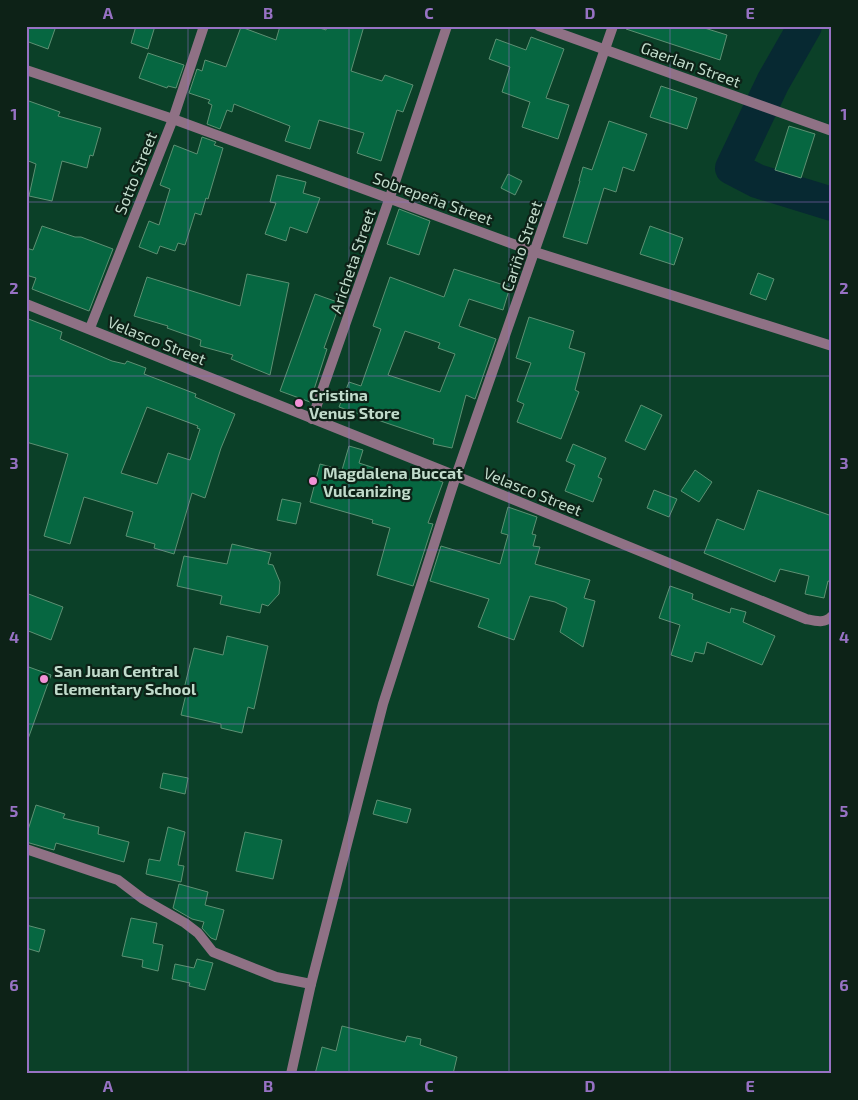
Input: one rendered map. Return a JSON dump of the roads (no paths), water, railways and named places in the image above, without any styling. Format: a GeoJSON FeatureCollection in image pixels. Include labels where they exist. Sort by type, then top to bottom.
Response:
{"type":"FeatureCollection","features":[{"type":"Feature","properties":{"kind":"street","name":"Sotto Street"},"geometry":{"type":"LineString","coordinates":[[90,328],[173,119],[204,26]]}},
{"type":"Feature","properties":{"kind":"street","name":"Aricheta Street"},"geometry":{"type":"LineString","coordinates":[[312,419],[390,198],[447,26]]}},
{"type":"Feature","properties":{"kind":"street","name":"Gaerlan Street"},"geometry":{"type":"LineString","coordinates":[[539,26],[832,131]]}},
{"type":"Feature","properties":{"kind":"street","name":"Cariño Street"},"geometry":{"type":"LineString","coordinates":[[292,1074],[311,984],[383,704],[456,476],[613,26]]}},
{"type":"Feature","properties":{"kind":"street","name":"Sobrepeña Street"},"geometry":{"type":"LineString","coordinates":[[26,70],[173,119],[535,252],[832,346]]}},
{"type":"Feature","properties":{"kind":"street","name":"Velasco Street"},"geometry":{"type":"LineString","coordinates":[[26,304],[90,328],[806,619],[820,622],[832,616]]}},
{"type":"Feature","properties":{"kind":"street"},"geometry":{"type":"LineString","coordinates":[[26,849],[118,880],[143,899],[185,923],[198,933],[213,952],[276,977],[311,984]]}},
{"type":"Feature","properties":{"kind":"waterway"},"geometry":{"type":"LineString","coordinates":[[805,26],[773,82],[732,168],[757,181],[832,204]]}},
{"type":"Feature","properties":{"kind":"place","name":"Cristina Venus Store"},"geometry":{"type":"Point","coordinates":[299,403]}},
{"type":"Feature","properties":{"kind":"place","name":"Magdalena Buccat Vulcanizing"},"geometry":{"type":"Point","coordinates":[313,481]}},
{"type":"Feature","properties":{"kind":"place","name":"San Juan Central Elementary School"},"geometry":{"type":"Point","coordinates":[44,679]}}]}
